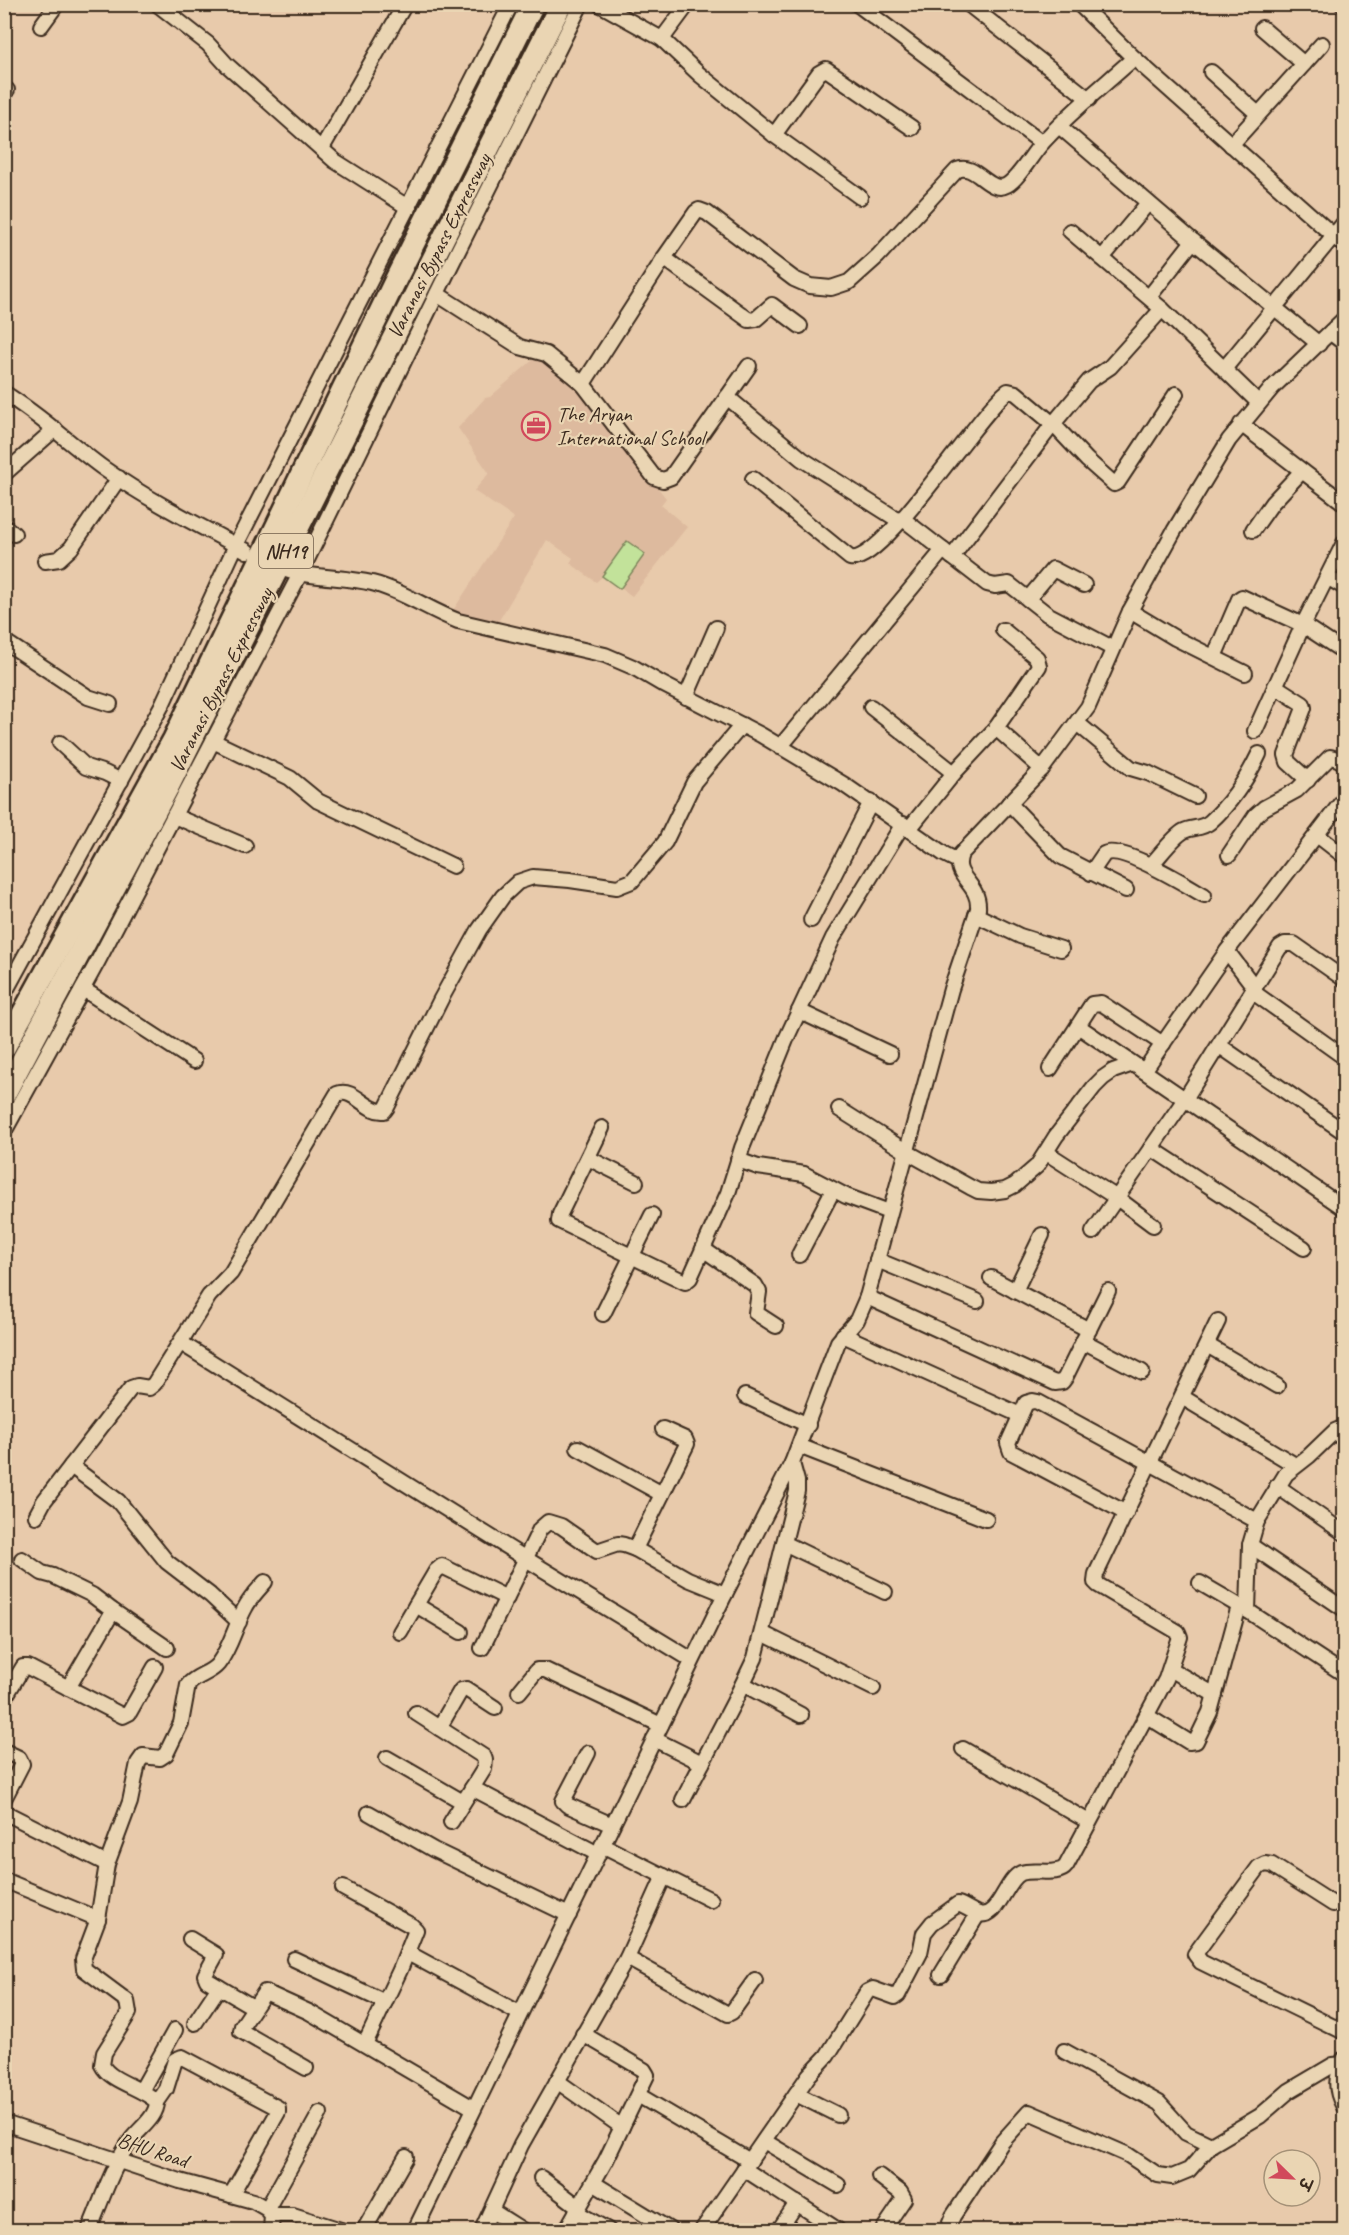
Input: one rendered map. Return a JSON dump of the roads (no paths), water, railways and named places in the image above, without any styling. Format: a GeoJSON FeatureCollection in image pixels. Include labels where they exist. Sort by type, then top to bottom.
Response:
{"type":"FeatureCollection","features":[{"type":"Feature","properties":{"kind":"highway","name":"Varanasi Bypass Expressway"},"geometry":{"type":"LineString","coordinates":[[4,1048],[174,739],[396,279],[533,4]]}},
{"type":"Feature","properties":{"kind":"highway","name":"Varanasi Bypass Expressway"},"geometry":{"type":"LineString","coordinates":[[4,1095],[168,787],[561,4]]}},
{"type":"Feature","properties":{"kind":"street"},"geometry":{"type":"LineString","coordinates":[[41,26],[57,4]]}},
{"type":"Feature","properties":{"kind":"street"},"geometry":{"type":"LineString","coordinates":[[156,4],[208,44],[227,65],[335,161],[409,208]]}},
{"type":"Feature","properties":{"kind":"street"},"geometry":{"type":"LineString","coordinates":[[322,148],[405,4]]}},
{"type":"Feature","properties":{"kind":"street"},"geometry":{"type":"LineString","coordinates":[[4,994],[162,705],[241,548],[315,387],[409,208],[511,4]]}},
{"type":"Feature","properties":{"kind":"street"},"geometry":{"type":"LineString","coordinates":[[4,1132],[83,990],[213,741],[294,572],[437,294],[581,4]]}},
{"type":"Feature","properties":{"kind":"street"},"geometry":{"type":"LineString","coordinates":[[599,4],[662,39],[699,74],[774,135],[860,197]]}},
{"type":"Feature","properties":{"kind":"street"},"geometry":{"type":"LineString","coordinates":[[662,39],[688,4]]}},
{"type":"Feature","properties":{"kind":"street"},"geometry":{"type":"LineString","coordinates":[[858,4],[1042,143]]}},
{"type":"Feature","properties":{"kind":"street"},"geometry":{"type":"LineString","coordinates":[[968,4],[1089,99]]}},
{"type":"Feature","properties":{"kind":"street"},"geometry":{"type":"LineString","coordinates":[[1079,4],[1134,58],[1339,241]]}},
{"type":"Feature","properties":{"kind":"street"},"geometry":{"type":"LineString","coordinates":[[1262,28],[1304,64]]}},
{"type":"Feature","properties":{"kind":"street"},"geometry":{"type":"LineString","coordinates":[[1231,145],[1322,44]]}},
{"type":"Feature","properties":{"kind":"street"},"geometry":{"type":"LineString","coordinates":[[583,384],[696,212],[703,211],[794,279],[810,286],[831,288],[849,282],[878,256],[957,170],[965,168],[993,185],[1009,184],[1042,143],[1134,58]]}},
{"type":"Feature","properties":{"kind":"street"},"geometry":{"type":"LineString","coordinates":[[774,135],[819,72],[826,69],[912,128]]}},
{"type":"Feature","properties":{"kind":"street"},"geometry":{"type":"LineString","coordinates":[[1211,72],[1258,114]]}},
{"type":"Feature","properties":{"kind":"street"},"geometry":{"type":"LineString","coordinates":[[1059,126],[1193,241],[1319,344]]}},
{"type":"Feature","properties":{"kind":"street"},"geometry":{"type":"LineString","coordinates":[[1102,258],[1148,203]]}},
{"type":"Feature","properties":{"kind":"street"},"geometry":{"type":"LineString","coordinates":[[1224,369],[1274,308],[1339,241],[1344,224]]}},
{"type":"Feature","properties":{"kind":"street"},"geometry":{"type":"LineString","coordinates":[[1070,231],[1149,297],[1259,403]]}},
{"type":"Feature","properties":{"kind":"street"},"geometry":{"type":"LineString","coordinates":[[1149,297],[1193,241]]}},
{"type":"Feature","properties":{"kind":"street"},"geometry":{"type":"LineString","coordinates":[[664,258],[749,320],[756,320],[772,305],[800,326]]}},
{"type":"Feature","properties":{"kind":"street"},"geometry":{"type":"LineString","coordinates":[[437,294],[520,347],[546,354],[583,384],[654,477],[663,480],[671,477],[749,366]]}},
{"type":"Feature","properties":{"kind":"street"},"geometry":{"type":"LineString","coordinates":[[780,747],[947,554],[1089,381],[1110,368],[1162,309]]}},
{"type":"Feature","properties":{"kind":"street"},"geometry":{"type":"LineString","coordinates":[[415,2230],[692,1660],[792,1463],[838,1342],[856,1320],[867,1297],[951,989],[976,915],[978,899],[976,892],[961,873],[958,861],[961,854],[1042,769],[1077,723],[1092,698],[1130,611],[1174,531],[1229,440],[1259,403],[1344,319]]}},
{"type":"Feature","properties":{"kind":"street"},"geometry":{"type":"LineString","coordinates":[[1331,333],[1344,343]]}},
{"type":"Feature","properties":{"kind":"street"},"geometry":{"type":"LineString","coordinates":[[753,479],[850,558],[855,559],[869,552],[903,519],[1008,391],[1016,393],[1053,424],[1087,460],[1116,484],[1176,394]]}},
{"type":"Feature","properties":{"kind":"street"},"geometry":{"type":"LineString","coordinates":[[4,393],[31,409],[103,468],[155,501],[241,548]]}},
{"type":"Feature","properties":{"kind":"street"},"geometry":{"type":"LineString","coordinates":[[727,398],[802,459],[894,518],[903,519],[987,584],[995,586],[1009,584],[1047,614],[1112,648]]}},
{"type":"Feature","properties":{"kind":"street"},"geometry":{"type":"LineString","coordinates":[[1241,424],[1344,503]]}},
{"type":"Feature","properties":{"kind":"street"},"geometry":{"type":"LineString","coordinates":[[4,474],[55,429]]}},
{"type":"Feature","properties":{"kind":"street"},"geometry":{"type":"LineString","coordinates":[[1253,530],[1272,503],[1302,471]]}},
{"type":"Feature","properties":{"kind":"street"},"geometry":{"type":"LineString","coordinates":[[45,561],[59,559],[71,548],[119,478]]}},
{"type":"Feature","properties":{"kind":"street"},"geometry":{"type":"LineString","coordinates":[[1255,731],[1303,625],[1344,543]]}},
{"type":"Feature","properties":{"kind":"street"},"geometry":{"type":"LineString","coordinates":[[1028,599],[1053,569],[1084,585]]}},
{"type":"Feature","properties":{"kind":"street"},"geometry":{"type":"LineString","coordinates":[[294,572],[371,583],[401,594],[434,612],[458,621],[616,659],[780,747],[871,802],[944,854],[958,861]]}},
{"type":"Feature","properties":{"kind":"street"},"geometry":{"type":"LineString","coordinates":[[1327,577],[1344,587]]}},
{"type":"Feature","properties":{"kind":"street"},"geometry":{"type":"LineString","coordinates":[[1214,657],[1239,598],[1242,597],[1303,625],[1344,652]]}},
{"type":"Feature","properties":{"kind":"street"},"geometry":{"type":"LineString","coordinates":[[1130,611],[1245,673]]}},
{"type":"Feature","properties":{"kind":"street"},"geometry":{"type":"LineString","coordinates":[[686,697],[716,628]]}},
{"type":"Feature","properties":{"kind":"street"},"geometry":{"type":"LineString","coordinates":[[603,1128],[560,1214],[559,1221],[685,1282],[690,1278],[728,1193],[760,1100],[833,938],[906,827],[996,728],[1036,671],[1039,662],[1003,630]]}},
{"type":"Feature","properties":{"kind":"street"},"geometry":{"type":"LineString","coordinates":[[4,641],[88,697],[110,704]]}},
{"type":"Feature","properties":{"kind":"street"},"geometry":{"type":"LineString","coordinates":[[1275,686],[1303,704],[1304,708],[1286,755],[1288,762],[1308,780]]}},
{"type":"Feature","properties":{"kind":"street"},"geometry":{"type":"LineString","coordinates":[[871,707],[954,773]]}},
{"type":"Feature","properties":{"kind":"street"},"geometry":{"type":"LineString","coordinates":[[1077,723],[1131,768],[1148,773],[1196,796]]}},
{"type":"Feature","properties":{"kind":"street"},"geometry":{"type":"LineString","coordinates":[[36,1516],[131,1388],[134,1386],[152,1387],[209,1296],[231,1273],[337,1094],[346,1092],[378,1112],[384,1111],[479,930],[503,896],[518,882],[533,877],[616,887],[632,880],[665,842],[694,782],[742,726]]}},
{"type":"Feature","properties":{"kind":"street"},"geometry":{"type":"LineString","coordinates":[[996,728],[1042,769]]}},
{"type":"Feature","properties":{"kind":"street"},"geometry":{"type":"LineString","coordinates":[[213,741],[290,778],[318,801],[453,866]]}},
{"type":"Feature","properties":{"kind":"street"},"geometry":{"type":"LineString","coordinates":[[60,743],[86,766],[121,781]]}},
{"type":"Feature","properties":{"kind":"street"},"geometry":{"type":"LineString","coordinates":[[1151,865],[1182,832],[1210,822],[1233,797],[1250,773],[1259,754]]}},
{"type":"Feature","properties":{"kind":"street"},"geometry":{"type":"LineString","coordinates":[[1229,855],[1256,815],[1264,808],[1297,790],[1328,759],[1342,756]]}},
{"type":"Feature","properties":{"kind":"street"},"geometry":{"type":"LineString","coordinates":[[838,1109],[969,1188],[991,1192],[1005,1190],[1015,1185],[1037,1166],[1056,1136],[1094,1087],[1113,1071],[1139,1067],[1162,1044],[1227,951],[1344,799]]}},
{"type":"Feature","properties":{"kind":"street"},"geometry":{"type":"LineString","coordinates":[[811,920],[871,802]]}},
{"type":"Feature","properties":{"kind":"street"},"geometry":{"type":"LineString","coordinates":[[1009,803],[1054,851],[1068,861],[1126,890]]}},
{"type":"Feature","properties":{"kind":"street"},"geometry":{"type":"LineString","coordinates":[[174,816],[245,846]]}},
{"type":"Feature","properties":{"kind":"street"},"geometry":{"type":"LineString","coordinates":[[1317,835],[1344,856]]}},
{"type":"Feature","properties":{"kind":"street"},"geometry":{"type":"LineString","coordinates":[[1091,873],[1104,854],[1108,852],[1151,865],[1204,895]]}},
{"type":"Feature","properties":{"kind":"street"},"geometry":{"type":"LineString","coordinates":[[976,915],[1020,936],[1061,949]]}},
{"type":"Feature","properties":{"kind":"street"},"geometry":{"type":"LineString","coordinates":[[1093,1232],[1220,1046],[1280,947],[1290,943],[1344,979]]}},
{"type":"Feature","properties":{"kind":"street"},"geometry":{"type":"LineString","coordinates":[[1227,951],[1254,990],[1344,1057]]}},
{"type":"Feature","properties":{"kind":"street"},"geometry":{"type":"LineString","coordinates":[[83,990],[194,1061]]}},
{"type":"Feature","properties":{"kind":"street"},"geometry":{"type":"LineString","coordinates":[[1050,1069],[1092,1004],[1101,1003],[1162,1044]]}},
{"type":"Feature","properties":{"kind":"street"},"geometry":{"type":"LineString","coordinates":[[799,1011],[890,1054]]}},
{"type":"Feature","properties":{"kind":"street"},"geometry":{"type":"LineString","coordinates":[[1078,1026],[1344,1208]]}},
{"type":"Feature","properties":{"kind":"street"},"geometry":{"type":"LineString","coordinates":[[1220,1046],[1344,1132]]}},
{"type":"Feature","properties":{"kind":"street"},"geometry":{"type":"LineString","coordinates":[[1151,1148],[1304,1248]]}},
{"type":"Feature","properties":{"kind":"street"},"geometry":{"type":"LineString","coordinates":[[1047,1153],[1117,1198],[1153,1225]]}},
{"type":"Feature","properties":{"kind":"street"},"geometry":{"type":"LineString","coordinates":[[588,1158],[636,1182]]}},
{"type":"Feature","properties":{"kind":"street"},"geometry":{"type":"LineString","coordinates":[[738,1160],[758,1167],[798,1172],[833,1190],[889,1212]]}},
{"type":"Feature","properties":{"kind":"street"},"geometry":{"type":"LineString","coordinates":[[799,1256],[833,1190]]}},
{"type":"Feature","properties":{"kind":"street"},"geometry":{"type":"LineString","coordinates":[[603,1314],[652,1215]]}},
{"type":"Feature","properties":{"kind":"street"},"geometry":{"type":"LineString","coordinates":[[1015,1291],[1042,1235]]}},
{"type":"Feature","properties":{"kind":"street"},"geometry":{"type":"LineString","coordinates":[[703,1249],[755,1285],[759,1292],[756,1313],[777,1326]]}},
{"type":"Feature","properties":{"kind":"street"},"geometry":{"type":"LineString","coordinates":[[877,1260],[977,1301]]}},
{"type":"Feature","properties":{"kind":"street"},"geometry":{"type":"LineString","coordinates":[[991,1278],[1142,1371]]}},
{"type":"Feature","properties":{"kind":"street"},"geometry":{"type":"LineString","coordinates":[[867,1297],[1055,1383],[1062,1382],[1065,1378],[1108,1291]]}},
{"type":"Feature","properties":{"kind":"street"},"geometry":{"type":"LineString","coordinates":[[702,2230],[809,2074],[827,2056],[867,1992],[873,1989],[895,1997],[898,1995],[920,1953],[926,1929],[958,1904],[978,1914],[986,1914],[993,1910],[1010,1883],[1020,1873],[1064,1869],[1147,1716],[1170,1669],[1180,1634],[1095,1582],[1096,1575],[1218,1321]]}},
{"type":"Feature","properties":{"kind":"street"},"geometry":{"type":"LineString","coordinates":[[843,1335],[1020,1416]]}},
{"type":"Feature","properties":{"kind":"street"},"geometry":{"type":"LineString","coordinates":[[181,1343],[692,1660]]}},
{"type":"Feature","properties":{"kind":"street"},"geometry":{"type":"LineString","coordinates":[[1207,1345],[1276,1386]]}},
{"type":"Feature","properties":{"kind":"street"},"geometry":{"type":"LineString","coordinates":[[745,1396],[808,1425]]}},
{"type":"Feature","properties":{"kind":"street"},"geometry":{"type":"LineString","coordinates":[[1182,1397],[1295,1465]]}},
{"type":"Feature","properties":{"kind":"street"},"geometry":{"type":"LineString","coordinates":[[1126,1513],[1011,1452],[1008,1443],[1026,1403],[1038,1402],[1257,1521]]}},
{"type":"Feature","properties":{"kind":"street"},"geometry":{"type":"LineString","coordinates":[[1147,1716],[1192,1744],[1196,1741],[1206,1722],[1243,1608],[1250,1545],[1257,1521],[1286,1474],[1335,1431],[1342,1428]]}},
{"type":"Feature","properties":{"kind":"street"},"geometry":{"type":"LineString","coordinates":[[635,1549],[687,1442],[663,1429]]}},
{"type":"Feature","properties":{"kind":"street"},"geometry":{"type":"LineString","coordinates":[[800,1446],[986,1520]]}},
{"type":"Feature","properties":{"kind":"street"},"geometry":{"type":"LineString","coordinates":[[578,1448],[662,1494]]}},
{"type":"Feature","properties":{"kind":"street"},"geometry":{"type":"LineString","coordinates":[[683,1800],[755,1658],[797,1491],[792,1463]]}},
{"type":"Feature","properties":{"kind":"street"},"geometry":{"type":"LineString","coordinates":[[71,1467],[118,1501],[167,1562],[210,1595],[239,1622]]}},
{"type":"Feature","properties":{"kind":"street"},"geometry":{"type":"LineString","coordinates":[[1277,1486],[1344,1533]]}},
{"type":"Feature","properties":{"kind":"street"},"geometry":{"type":"LineString","coordinates":[[482,1648],[540,1529],[548,1522],[561,1526],[597,1551],[618,1544],[635,1549],[678,1574],[725,1594]]}},
{"type":"Feature","properties":{"kind":"street"},"geometry":{"type":"LineString","coordinates":[[784,1544],[885,1592]]}},
{"type":"Feature","properties":{"kind":"street"},"geometry":{"type":"LineString","coordinates":[[1250,1545],[1344,1609]]}},
{"type":"Feature","properties":{"kind":"street"},"geometry":{"type":"LineString","coordinates":[[22,1559],[42,1573],[92,1595],[167,1648]]}},
{"type":"Feature","properties":{"kind":"street"},"geometry":{"type":"LineString","coordinates":[[400,1632],[436,1571],[442,1566],[507,1598]]}},
{"type":"Feature","properties":{"kind":"street"},"geometry":{"type":"LineString","coordinates":[[158,2102],[108,2074],[102,2065],[104,2054],[130,2008],[127,2001],[84,1969],[83,1959],[98,1919],[107,1864],[130,1802],[138,1763],[143,1756],[160,1758],[166,1754],[181,1723],[188,1685],[192,1680],[212,1670],[218,1664],[228,1648],[245,1607],[265,1582]]}},
{"type":"Feature","properties":{"kind":"street"},"geometry":{"type":"LineString","coordinates":[[1200,1583],[1243,1608],[1344,1674]]}},
{"type":"Feature","properties":{"kind":"street"},"geometry":{"type":"LineString","coordinates":[[416,1605],[461,1632]]}},
{"type":"Feature","properties":{"kind":"street"},"geometry":{"type":"LineString","coordinates":[[68,1688],[113,1611]]}},
{"type":"Feature","properties":{"kind":"street"},"geometry":{"type":"LineString","coordinates":[[762,1633],[873,1688]]}},
{"type":"Feature","properties":{"kind":"street"},"geometry":{"type":"LineString","coordinates":[[4,1699],[23,1667],[34,1669],[123,1716],[129,1713],[155,1667]]}},
{"type":"Feature","properties":{"kind":"street"},"geometry":{"type":"LineString","coordinates":[[1170,1669],[1215,1695]]}},
{"type":"Feature","properties":{"kind":"street"},"geometry":{"type":"LineString","coordinates":[[519,1692],[537,1670],[545,1670],[661,1725]]}},
{"type":"Feature","properties":{"kind":"street"},"geometry":{"type":"LineString","coordinates":[[743,1684],[801,1715]]}},
{"type":"Feature","properties":{"kind":"street"},"geometry":{"type":"LineString","coordinates":[[439,1728],[461,1690],[466,1689],[495,1708]]}},
{"type":"Feature","properties":{"kind":"street"},"geometry":{"type":"LineString","coordinates":[[416,1713],[485,1760],[484,1768],[451,1822]]}},
{"type":"Feature","properties":{"kind":"street"},"geometry":{"type":"LineString","coordinates":[[654,1739],[702,1763]]}},
{"type":"Feature","properties":{"kind":"street"},"geometry":{"type":"LineString","coordinates":[[963,1749],[1089,1822]]}},
{"type":"Feature","properties":{"kind":"street"},"geometry":{"type":"LineString","coordinates":[[4,1751],[19,1758],[22,1764],[4,1799]]}},
{"type":"Feature","properties":{"kind":"street"},"geometry":{"type":"LineString","coordinates":[[588,1753],[563,1801],[567,1805],[612,1825]]}},
{"type":"Feature","properties":{"kind":"street"},"geometry":{"type":"LineString","coordinates":[[387,1758],[463,1802]]}},
{"type":"Feature","properties":{"kind":"street"},"geometry":{"type":"LineString","coordinates":[[472,1788],[600,1850],[664,1876],[711,1899]]}},
{"type":"Feature","properties":{"kind":"street"},"geometry":{"type":"LineString","coordinates":[[4,1812],[107,1864]]}},
{"type":"Feature","properties":{"kind":"street"},"geometry":{"type":"LineString","coordinates":[[369,1813],[434,1850],[569,1916]]}},
{"type":"Feature","properties":{"kind":"street"},"geometry":{"type":"LineString","coordinates":[[1333,1905],[1272,1865],[1262,1865],[1195,1954],[1201,1962],[1344,2032]]}},
{"type":"Feature","properties":{"kind":"street"},"geometry":{"type":"LineString","coordinates":[[482,2230],[521,2145],[627,1958],[664,1876]]}},
{"type":"Feature","properties":{"kind":"street"},"geometry":{"type":"LineString","coordinates":[[4,1880],[98,1919]]}},
{"type":"Feature","properties":{"kind":"street"},"geometry":{"type":"LineString","coordinates":[[343,1888],[415,1928],[416,1934],[365,2044]]}},
{"type":"Feature","properties":{"kind":"street"},"geometry":{"type":"LineString","coordinates":[[941,1975],[978,1914]]}},
{"type":"Feature","properties":{"kind":"street"},"geometry":{"type":"LineString","coordinates":[[190,1939],[216,1955],[205,1975],[207,1980],[253,2007]]}},
{"type":"Feature","properties":{"kind":"street"},"geometry":{"type":"LineString","coordinates":[[408,1953],[519,2013]]}},
{"type":"Feature","properties":{"kind":"street"},"geometry":{"type":"LineString","coordinates":[[627,1958],[728,2014],[732,2012],[755,1980]]}},
{"type":"Feature","properties":{"kind":"street"},"geometry":{"type":"LineString","coordinates":[[294,1959],[385,2002]]}},
{"type":"Feature","properties":{"kind":"street"},"geometry":{"type":"LineString","coordinates":[[195,2023],[219,1987]]}},
{"type":"Feature","properties":{"kind":"street"},"geometry":{"type":"LineString","coordinates":[[306,2068],[241,2031],[262,1994],[269,1992],[309,2012],[473,2108]]}},
{"type":"Feature","properties":{"kind":"street"},"geometry":{"type":"LineString","coordinates":[[141,2091],[175,2030]]}},
{"type":"Feature","properties":{"kind":"street"},"geometry":{"type":"LineString","coordinates":[[566,2230],[647,2079],[644,2070],[583,2034]]}},
{"type":"Feature","properties":{"kind":"street"},"geometry":{"type":"LineString","coordinates":[[1064,2051],[1159,2103],[1186,2133],[1211,2145]]}},
{"type":"Feature","properties":{"kind":"street"},"geometry":{"type":"LineString","coordinates":[[89,2230],[118,2161],[132,2139],[154,2113],[166,2089],[175,2060],[182,2057],[278,2108],[278,2112],[231,2195]]}},
{"type":"Feature","properties":{"kind":"street"},"geometry":{"type":"LineString","coordinates":[[947,2230],[953,2216],[1002,2142],[1029,2112],[1128,2155],[1164,2178],[1172,2177],[1189,2170],[1211,2145],[1260,2116],[1290,2091],[1320,2071],[1344,2062]]}},
{"type":"Feature","properties":{"kind":"street"},"geometry":{"type":"LineString","coordinates":[[1344,2062],[1337,2084],[1337,2093],[1344,2107]]}},
{"type":"Feature","properties":{"kind":"street"},"geometry":{"type":"LineString","coordinates":[[557,2081],[622,2127]]}},
{"type":"Feature","properties":{"kind":"street"},"geometry":{"type":"LineString","coordinates":[[796,2094],[838,2115]]}},
{"type":"Feature","properties":{"kind":"street"},"geometry":{"type":"LineString","coordinates":[[638,2095],[747,2165],[797,2203],[838,2230]]}},
{"type":"Feature","properties":{"kind":"street"},"geometry":{"type":"LineString","coordinates":[[271,2230],[269,2212],[320,2113]]}},
{"type":"Feature","properties":{"kind":"street","name":"BHU Road"},"geometry":{"type":"LineString","coordinates":[[4,2122],[118,2161],[253,2202],[269,2212],[292,2215],[341,2230]]}},
{"type":"Feature","properties":{"kind":"street"},"geometry":{"type":"LineString","coordinates":[[764,2141],[838,2185]]}},
{"type":"Feature","properties":{"kind":"street"},"geometry":{"type":"LineString","coordinates":[[364,2230],[406,2157]]}},
{"type":"Feature","properties":{"kind":"street"},"geometry":{"type":"LineString","coordinates":[[879,2176],[900,2192],[904,2199],[883,2230]]}},
{"type":"Feature","properties":{"kind":"street"},"geometry":{"type":"LineString","coordinates":[[542,2178],[578,2210],[608,2230]]}},
{"type":"Feature","properties":{"kind":"street"},"geometry":{"type":"LineString","coordinates":[[593,2183],[670,2230]]}},
{"type":"Feature","properties":{"kind":"street"},"geometry":{"type":"LineString","coordinates":[[779,2230],[797,2203]]}},
{"type":"Feature","properties":{"kind":"street"},"geometry":{"type":"LineString","coordinates":[[492,2211],[522,2230]]}},
{"type":"Feature","properties":{"kind":"place","name":"The Aryan International School"},"geometry":{"type":"Point","coordinates":[536,426]}}]}
